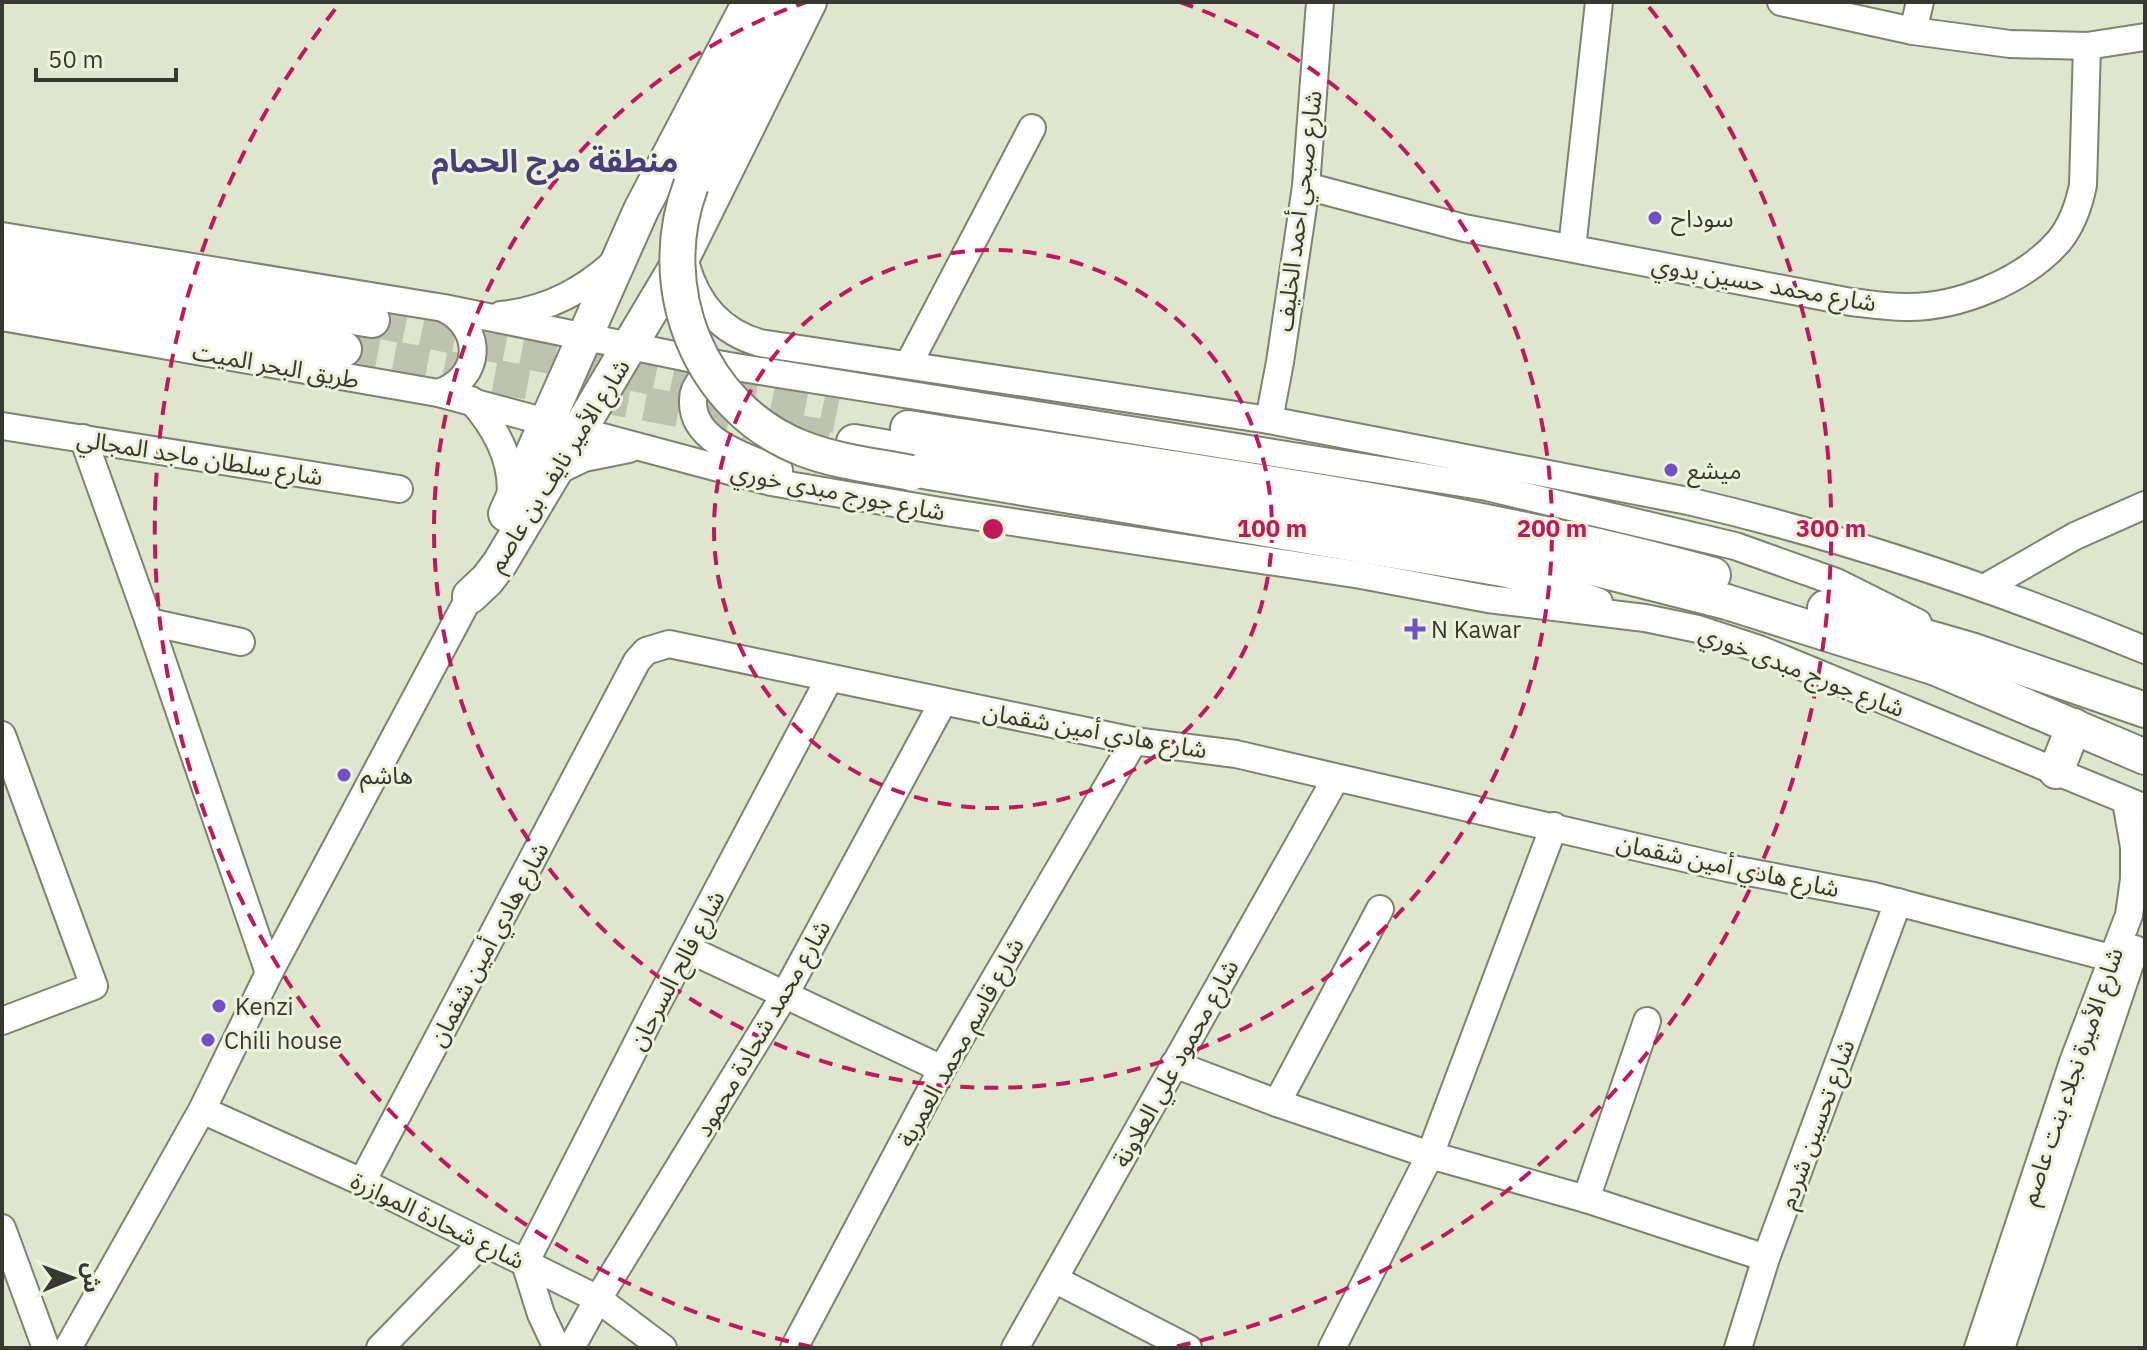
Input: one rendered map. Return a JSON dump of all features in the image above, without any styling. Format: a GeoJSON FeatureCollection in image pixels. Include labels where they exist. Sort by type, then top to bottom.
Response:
{"type":"FeatureCollection","features":[{"type":"Feature","properties":{"kind":"main road","name":"شارع الأمير نايف بن عاصم"},"geometry":{"type":"LineString","coordinates":[[470,596],[500,563],[553,473],[584,338],[618,259],[750,2]]}},
{"type":"Feature","properties":{"kind":"main road"},"geometry":{"type":"LineString","coordinates":[[779,2],[691,185],[678,230],[677,281],[682,310],[693,342],[724,391],[740,410],[761,427],[803,448],[911,473]]}},
{"type":"Feature","properties":{"kind":"main road","name":"شارع الأمير نايف بن عاصم"},"geometry":{"type":"LineString","coordinates":[[470,596],[510,507],[564,427],[630,346],[683,256],[809,2]]}},
{"type":"Feature","properties":{"kind":"main road"},"geometry":{"type":"LineString","coordinates":[[2,260],[372,320]]}},
{"type":"Feature","properties":{"kind":"main road","name":"طريق البحر الميت"},"geometry":{"type":"LineString","coordinates":[[2,290],[344,349]]}},
{"type":"Feature","properties":{"kind":"main road"},"geometry":{"type":"LineString","coordinates":[[2145,710],[1971,650],[1748,585],[1552,535],[1275,486],[853,431],[1566,561],[1727,602],[1936,668],[2145,757]]}},
{"type":"Feature","properties":{"kind":"main road"},"geometry":{"type":"LineString","coordinates":[[2056,771],[2074,726]]}},
{"type":"Feature","properties":{"kind":"street","name":"شارع صبحي أحمد الخليف"},"geometry":{"type":"LineString","coordinates":[[1269,420],[1306,186],[1320,2]]}},
{"type":"Feature","properties":{"kind":"street"},"geometry":{"type":"LineString","coordinates":[[1572,248],[1599,2]]}},
{"type":"Feature","properties":{"kind":"street"},"geometry":{"type":"LineString","coordinates":[[1781,2],[1913,31],[2010,44],[2087,46],[2145,37]]}},
{"type":"Feature","properties":{"kind":"street"},"geometry":{"type":"LineString","coordinates":[[1913,31],[1920,2]]}},
{"type":"Feature","properties":{"kind":"street","name":"شارع محمد حسين بدوي"},"geometry":{"type":"LineString","coordinates":[[1306,186],[1464,228],[1851,302],[1908,307],[1956,301],[1981,294],[2048,251],[2060,239],[2079,205],[2083,185],[2087,46]]}},
{"type":"Feature","properties":{"kind":"street"},"geometry":{"type":"LineString","coordinates":[[908,365],[1032,128]]}},
{"type":"Feature","properties":{"kind":"street"},"geometry":{"type":"LineString","coordinates":[[2,236],[444,308],[723,365],[1487,487],[1735,546],[1836,582],[1971,650]]}},
{"type":"Feature","properties":{"kind":"street"},"geometry":{"type":"LineString","coordinates":[[683,256],[702,304],[717,320],[742,338],[760,343],[1269,420],[1546,472],[1751,516],[1984,588],[2145,650]]}},
{"type":"Feature","properties":{"kind":"street"},"geometry":{"type":"LineString","coordinates":[[477,315],[503,315],[553,303],[599,277],[618,259]]}},
{"type":"Feature","properties":{"kind":"street"},"geometry":{"type":"LineString","coordinates":[[438,393],[448,390],[464,377],[473,348],[463,321],[444,308]]}},
{"type":"Feature","properties":{"kind":"street","name":"طريق البحر الميت"},"geometry":{"type":"LineString","coordinates":[[2,317],[438,393],[564,427]]}},
{"type":"Feature","properties":{"kind":"street"},"geometry":{"type":"LineString","coordinates":[[723,365],[706,375],[692,397],[694,414],[699,423],[719,443],[780,470],[946,512]]}},
{"type":"Feature","properties":{"kind":"street"},"geometry":{"type":"LineString","coordinates":[[471,400],[495,431],[503,449],[512,488],[510,507]]}},
{"type":"Feature","properties":{"kind":"street","name":"شارع سلطان ماجد المجالي"},"geometry":{"type":"LineString","coordinates":[[2,426],[399,489]]}},
{"type":"Feature","properties":{"kind":"street","name":"شارع جورج مبدى خوري"},"geometry":{"type":"LineString","coordinates":[[564,427],[771,482],[1361,575],[1488,599],[1670,622],[1731,638],[2136,805]]}},
{"type":"Feature","properties":{"kind":"street"},"geometry":{"type":"LineString","coordinates":[[83,438],[269,973]]}},
{"type":"Feature","properties":{"kind":"street"},"geometry":{"type":"LineString","coordinates":[[553,473],[568,464],[601,453],[646,450]]}},
{"type":"Feature","properties":{"kind":"street"},"geometry":{"type":"LineString","coordinates":[[1362,466],[1397,460],[1546,472]]}},
{"type":"Feature","properties":{"kind":"street"},"geometry":{"type":"LineString","coordinates":[[911,473],[1502,573],[1565,589],[1623,614]]}},
{"type":"Feature","properties":{"kind":"street"},"geometry":{"type":"LineString","coordinates":[[1984,588],[2075,536],[2145,505]]}},
{"type":"Feature","properties":{"kind":"street"},"geometry":{"type":"LineString","coordinates":[[68,1348],[202,1110],[269,973],[470,596]]}},
{"type":"Feature","properties":{"kind":"street"},"geometry":{"type":"LineString","coordinates":[[149,622],[241,642]]}},
{"type":"Feature","properties":{"kind":"street","name":"شارع هادي أمين شقمان"},"geometry":{"type":"LineString","coordinates":[[362,1182],[637,661],[646,651],[669,644],[1134,741],[1236,754],[1727,868],[1898,902],[2120,961]]}},
{"type":"Feature","properties":{"kind":"street","name":"شارع فالح السرحان"},"geometry":{"type":"LineString","coordinates":[[525,1263],[655,1008],[829,679]]}},
{"type":"Feature","properties":{"kind":"street","name":"شارع محمد شحادة محمود"},"geometry":{"type":"LineString","coordinates":[[571,1348],[784,996],[943,702]]}},
{"type":"Feature","properties":{"kind":"street"},"geometry":{"type":"LineString","coordinates":[[2,735],[94,986],[2,1021]]}},
{"type":"Feature","properties":{"kind":"street","name":"شارع قاسم محمد العمرية"},"geometry":{"type":"LineString","coordinates":[[794,1348],[942,1069],[1134,741]]}},
{"type":"Feature","properties":{"kind":"street","name":"شارع محمود علي العلاونة"},"geometry":{"type":"LineString","coordinates":[[1015,1348],[1336,778]]}},
{"type":"Feature","properties":{"kind":"street","name":"شارع الأميرة نجلاء بنت عاصم"},"geometry":{"type":"LineString","coordinates":[[2001,1348],[2120,961],[2132,899],[2136,805]]}},
{"type":"Feature","properties":{"kind":"street"},"geometry":{"type":"LineString","coordinates":[[1332,1348],[1430,1155],[1554,826]]}},
{"type":"Feature","properties":{"kind":"street","name":"شارع تحسين شردم"},"geometry":{"type":"LineString","coordinates":[[1738,1348],[1766,1258],[1898,902]]}},
{"type":"Feature","properties":{"kind":"street"},"geometry":{"type":"LineString","coordinates":[[1277,1103],[1380,909]]}},
{"type":"Feature","properties":{"kind":"street","name":"شارع الأميرة نجلاء بنت عاصم"},"geometry":{"type":"LineString","coordinates":[[1978,1348],[2073,1062],[2120,961],[2145,919]]}},
{"type":"Feature","properties":{"kind":"street"},"geometry":{"type":"LineString","coordinates":[[688,949],[942,1069]]}},
{"type":"Feature","properties":{"kind":"street"},"geometry":{"type":"LineString","coordinates":[[1586,1199],[1647,1021]]}},
{"type":"Feature","properties":{"kind":"street"},"geometry":{"type":"LineString","coordinates":[[1174,1064],[1430,1155],[1586,1199],[1766,1258]]}},
{"type":"Feature","properties":{"kind":"street","name":"شارع شحادة الموازرة"},"geometry":{"type":"LineString","coordinates":[[202,1110],[362,1182],[598,1299],[663,1348]]}},
{"type":"Feature","properties":{"kind":"street"},"geometry":{"type":"LineString","coordinates":[[2,1228],[46,1348]]}},
{"type":"Feature","properties":{"kind":"street"},"geometry":{"type":"LineString","coordinates":[[380,1348],[483,1242]]}},
{"type":"Feature","properties":{"kind":"street"},"geometry":{"type":"LineString","coordinates":[[525,1263],[541,1314],[557,1348]]}},
{"type":"Feature","properties":{"kind":"street"},"geometry":{"type":"LineString","coordinates":[[1054,1279],[1188,1348]]}},
{"type":"Feature","properties":{"kind":"tunnel"},"geometry":{"type":"LineString","coordinates":[[372,320],[836,416]]}},
{"type":"Feature","properties":{"kind":"tunnel"},"geometry":{"type":"LineString","coordinates":[[344,349],[854,442]]}},
{"type":"Feature","properties":{"kind":"place","name":"سوداح"},"geometry":{"type":"Point","coordinates":[1655,218]}},
{"type":"Feature","properties":{"kind":"place","name":"ميشع"},"geometry":{"type":"Point","coordinates":[1671,470]}},
{"type":"Feature","properties":{"kind":"place","name":"N Kawar"},"geometry":{"type":"Point","coordinates":[1415,629]}},
{"type":"Feature","properties":{"kind":"place","name":"هاشم"},"geometry":{"type":"Point","coordinates":[344,775]}},
{"type":"Feature","properties":{"kind":"place","name":"Kenzi"},"geometry":{"type":"Point","coordinates":[219,1006]}},
{"type":"Feature","properties":{"kind":"place","name":"Chili house"},"geometry":{"type":"Point","coordinates":[208,1040]}},
{"type":"Feature","properties":{"kind":"district","name":"منطقة مرج الحمام"},"geometry":{"type":"Point","coordinates":[555,160]}}]}
